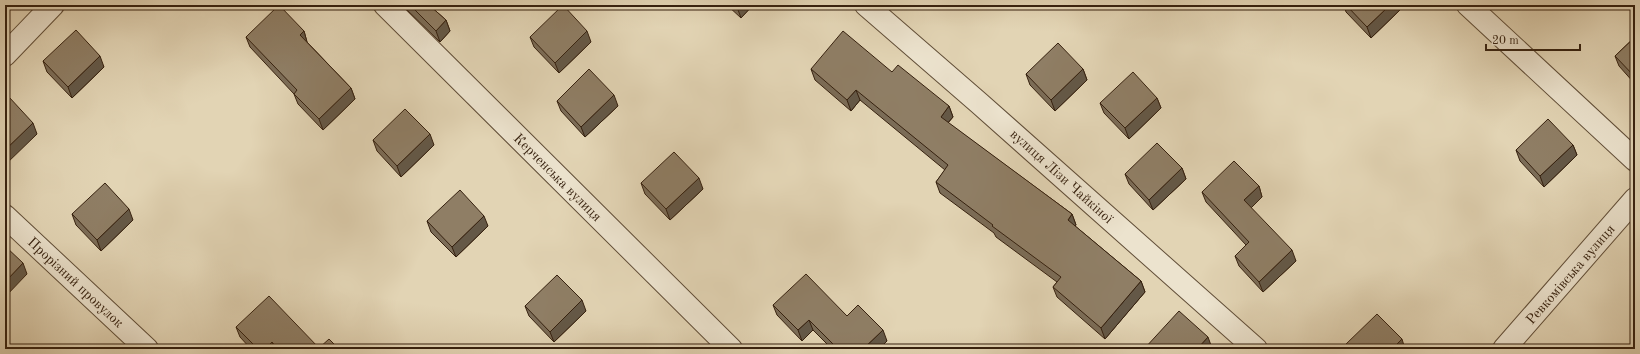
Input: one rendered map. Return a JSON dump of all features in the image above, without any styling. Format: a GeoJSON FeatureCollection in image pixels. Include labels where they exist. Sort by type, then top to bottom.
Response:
{"type":"FeatureCollection","features":[{"type":"Feature","properties":{"kind":"street"},"geometry":{"type":"LineString","coordinates":[[5,55],[53,5]]}},
{"type":"Feature","properties":{"kind":"street","name":"Керченська вулиця"},"geometry":{"type":"LineString","coordinates":[[385,5],[731,349]]}},
{"type":"Feature","properties":{"kind":"street","name":"вулиця Лізи Чайкіної"},"geometry":{"type":"LineString","coordinates":[[866,5],[979,103],[1256,349]]}},
{"type":"Feature","properties":{"kind":"street"},"geometry":{"type":"LineString","coordinates":[[1468,5],[1635,160]]}},
{"type":"Feature","properties":{"kind":"street","name":"Ревкомівська вулиця"},"geometry":{"type":"LineString","coordinates":[[1504,349],[1635,199]]}},
{"type":"Feature","properties":{"kind":"street","name":"Прорізний провулок"},"geometry":{"type":"LineString","coordinates":[[5,216],[147,349]]}},
{"type":"Feature","properties":{"kind":"building"},"geometry":{"type":"Polygon","coordinates":[[[279,5],[304,31],[300,35],[351,88],[319,119],[294,94],[297,90],[246,37],[279,5]]]}},
{"type":"Feature","properties":{"kind":"building"},"geometry":{"type":"Polygon","coordinates":[[[410,5],[429,5],[446,20],[436,31],[410,5]]]}},
{"type":"Feature","properties":{"kind":"building"},"geometry":{"type":"Polygon","coordinates":[[[563,5],[587,31],[555,63],[530,37],[563,5]]]}},
{"type":"Feature","properties":{"kind":"building"},"geometry":{"type":"Polygon","coordinates":[[[1346,5],[1390,5],[1367,27],[1346,5]]]}},
{"type":"Feature","properties":{"kind":"building"},"geometry":{"type":"Polygon","coordinates":[[[76,30],[100,56],[68,87],[43,61],[76,30]]]}},
{"type":"Feature","properties":{"kind":"building"},"geometry":{"type":"Polygon","coordinates":[[[843,31],[892,72],[898,65],[949,106],[941,117],[1072,214],[1068,220],[1141,281],[1101,328],[1053,287],[1061,277],[936,182],[948,165],[856,90],[847,100],[811,69],[843,31]]]}},
{"type":"Feature","properties":{"kind":"building"},"geometry":{"type":"Polygon","coordinates":[[[1635,37],[1635,77],[1615,56],[1635,37]]]}},
{"type":"Feature","properties":{"kind":"building"},"geometry":{"type":"Polygon","coordinates":[[[1058,43],[1083,69],[1051,100],[1026,74],[1058,43]]]}},
{"type":"Feature","properties":{"kind":"building"},"geometry":{"type":"Polygon","coordinates":[[[589,69],[614,95],[581,127],[557,101],[589,69]]]}},
{"type":"Feature","properties":{"kind":"building"},"geometry":{"type":"Polygon","coordinates":[[[1133,72],[1157,98],[1125,128],[1100,103],[1133,72]]]}},
{"type":"Feature","properties":{"kind":"building"},"geometry":{"type":"Polygon","coordinates":[[[9,97],[33,123],[5,150],[5,101],[9,97]]]}},
{"type":"Feature","properties":{"kind":"building"},"geometry":{"type":"Polygon","coordinates":[[[405,109],[430,134],[397,166],[373,140],[405,109]]]}},
{"type":"Feature","properties":{"kind":"building"},"geometry":{"type":"Polygon","coordinates":[[[1548,119],[1573,145],[1540,176],[1516,150],[1548,119]]]}},
{"type":"Feature","properties":{"kind":"building"},"geometry":{"type":"Polygon","coordinates":[[[1157,143],[1182,168],[1149,200],[1125,174],[1157,143]]]}},
{"type":"Feature","properties":{"kind":"building"},"geometry":{"type":"Polygon","coordinates":[[[674,152],[699,178],[666,209],[641,183],[674,152]]]}},
{"type":"Feature","properties":{"kind":"building"},"geometry":{"type":"Polygon","coordinates":[[[1234,161],[1259,186],[1244,200],[1292,250],[1259,282],[1235,256],[1249,242],[1202,192],[1234,161]]]}},
{"type":"Feature","properties":{"kind":"building"},"geometry":{"type":"Polygon","coordinates":[[[105,183],[129,209],[97,240],[72,214],[105,183]]]}},
{"type":"Feature","properties":{"kind":"building"},"geometry":{"type":"Polygon","coordinates":[[[460,190],[484,216],[452,247],[427,221],[460,190]]]}},
{"type":"Feature","properties":{"kind":"building"},"geometry":{"type":"Polygon","coordinates":[[[5,246],[23,263],[5,282],[5,246]]]}},
{"type":"Feature","properties":{"kind":"building"},"geometry":{"type":"Polygon","coordinates":[[[806,274],[847,316],[858,305],[883,330],[863,349],[838,349],[809,320],[798,330],[773,305],[806,274]]]}},
{"type":"Feature","properties":{"kind":"building"},"geometry":{"type":"Polygon","coordinates":[[[557,275],[582,300],[550,332],[525,306],[557,275]]]}},
{"type":"Feature","properties":{"kind":"building"},"geometry":{"type":"Polygon","coordinates":[[[269,296],[319,348],[329,339],[339,349],[278,349],[272,342],[265,349],[258,349],[236,327],[269,296]]]}},
{"type":"Feature","properties":{"kind":"building"},"geometry":{"type":"Polygon","coordinates":[[[1179,311],[1208,337],[1197,349],[1144,349],[1179,311]]]}},
{"type":"Feature","properties":{"kind":"building"},"geometry":{"type":"Polygon","coordinates":[[[1377,314],[1402,339],[1392,349],[1349,349],[1345,345],[1377,314]]]}}]}
